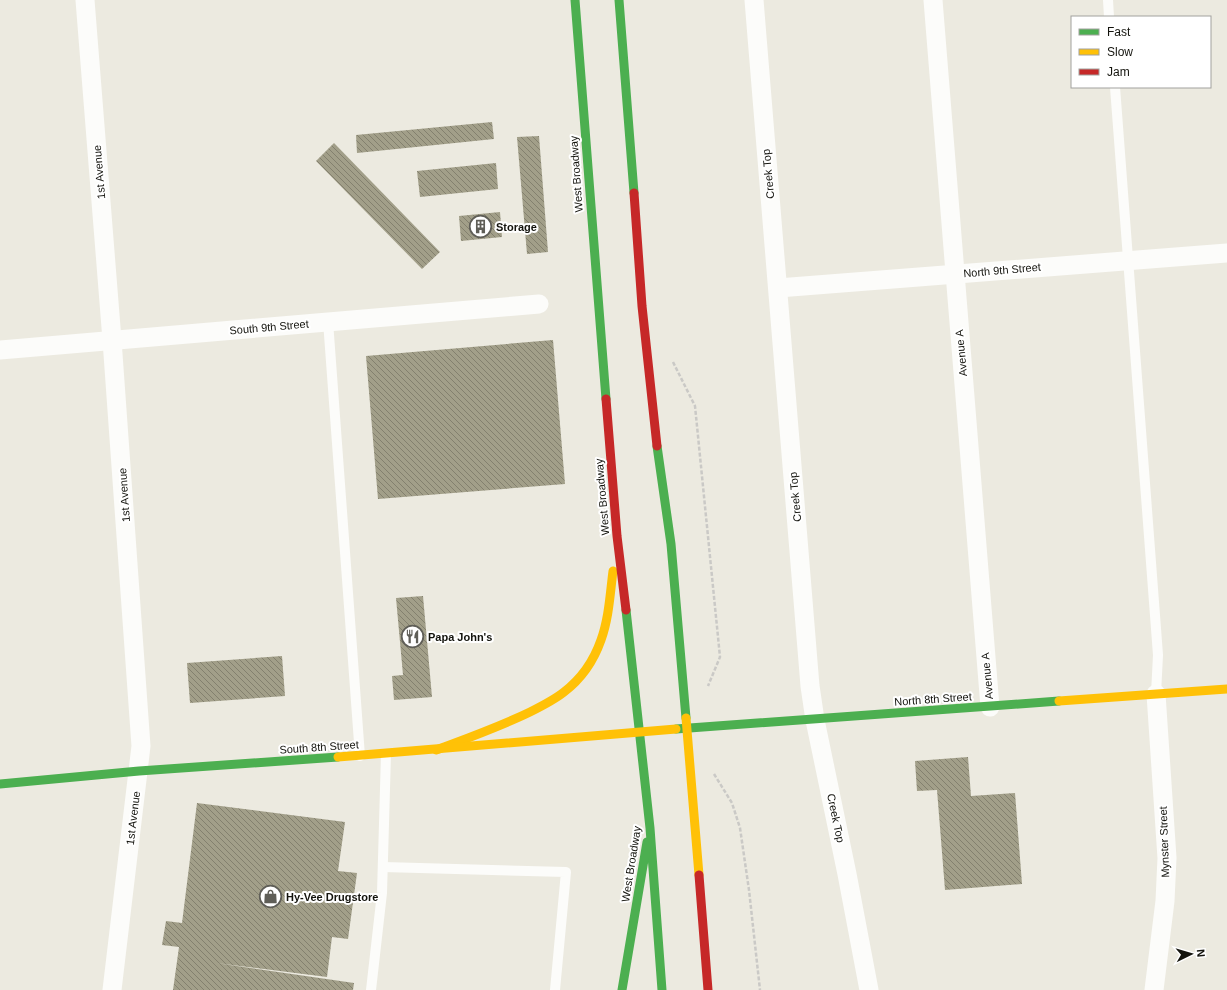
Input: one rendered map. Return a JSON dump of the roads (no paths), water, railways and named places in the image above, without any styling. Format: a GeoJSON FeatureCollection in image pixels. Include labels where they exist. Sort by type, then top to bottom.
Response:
{"type":"FeatureCollection","features":[{"type":"Feature","properties":{"kind":"main road","name":"West Broadway"},"geometry":{"type":"LineString","coordinates":[[575,0],[617,536],[650,828],[622,990]]}},
{"type":"Feature","properties":{"kind":"main road"},"geometry":{"type":"LineString","coordinates":[[619,0],[642,306],[657,444],[671,544],[708,990]]}},
{"type":"Feature","properties":{"kind":"main road"},"geometry":{"type":"LineString","coordinates":[[436,750],[502,725],[552,701],[567,690],[585,671],[598,647],[607,619],[617,536]]}},
{"type":"Feature","properties":{"kind":"main road","name":"North 8th Street"},"geometry":{"type":"LineString","coordinates":[[640,732],[687,730],[1227,689]]}},
{"type":"Feature","properties":{"kind":"main road","name":"South 8th Street"},"geometry":{"type":"LineString","coordinates":[[0,784],[139,771],[386,754],[640,732]]}},
{"type":"Feature","properties":{"kind":"main road"},"geometry":{"type":"LineString","coordinates":[[650,828],[662,990]]}},
{"type":"Feature","properties":{"kind":"street","name":"1st Avenue"},"geometry":{"type":"LineString","coordinates":[[85,0],[112,340],[141,746],[112,990]]}},
{"type":"Feature","properties":{"kind":"street","name":"Creek Top"},"geometry":{"type":"LineString","coordinates":[[754,0],[810,686],[815,720],[869,990]]}},
{"type":"Feature","properties":{"kind":"street","name":"Avenue A"},"geometry":{"type":"LineString","coordinates":[[933,0],[990,707]]}},
{"type":"Feature","properties":{"kind":"street","name":"North 9th Street"},"geometry":{"type":"LineString","coordinates":[[778,288],[1227,252]]}},
{"type":"Feature","properties":{"kind":"street","name":"South 9th Street"},"geometry":{"type":"LineString","coordinates":[[0,350],[538,304]]}},
{"type":"Feature","properties":{"kind":"street","name":"Mynster Street"},"geometry":{"type":"LineString","coordinates":[[1154,990],[1165,902],[1167,858],[1156,694]]}},
{"type":"Feature","properties":{"kind":"lane"},"geometry":{"type":"LineString","coordinates":[[1108,0],[1110,16]]}},
{"type":"Feature","properties":{"kind":"lane"},"geometry":{"type":"LineString","coordinates":[[1115,88],[1158,655],[1156,694]]}},
{"type":"Feature","properties":{"kind":"lane"},"geometry":{"type":"LineString","coordinates":[[328,321],[360,756]]}},
{"type":"Feature","properties":{"kind":"lane"},"geometry":{"type":"LineString","coordinates":[[371,990],[382,893],[386,754]]}},
{"type":"Feature","properties":{"kind":"lane"},"geometry":{"type":"LineString","coordinates":[[383,867],[566,872],[555,990]]}},
{"type":"Feature","properties":{"kind":"place","name":"Storage"},"geometry":{"type":"Point","coordinates":[481,227]}},
{"type":"Feature","properties":{"kind":"place","name":"Papa John's"},"geometry":{"type":"Point","coordinates":[413,637]}},
{"type":"Feature","properties":{"kind":"place","name":"Hy-Vee Drugstore"},"geometry":{"type":"Point","coordinates":[270,897]}}]}
